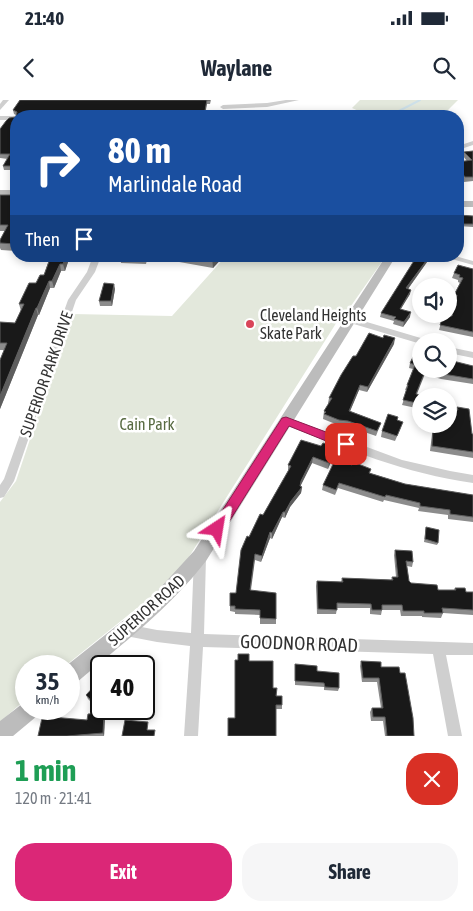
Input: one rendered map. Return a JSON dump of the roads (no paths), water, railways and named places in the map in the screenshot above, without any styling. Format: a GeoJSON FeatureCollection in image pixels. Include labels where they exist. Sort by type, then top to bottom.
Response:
{"type":"FeatureCollection","features":[{"type":"Feature","properties":{"kind":"street"},"geometry":{"type":"LineString","coordinates":[[0,108],[6,100]]}},
{"type":"Feature","properties":{"kind":"street"},"geometry":{"type":"LineString","coordinates":[[224,103],[267,105],[296,100]]}},
{"type":"Feature","properties":{"kind":"street","name":"SUPERIOR PARK DRIVE"},"geometry":{"type":"LineString","coordinates":[[0,494],[9,481],[72,300],[92,270],[95,262]]}},
{"type":"Feature","properties":{"kind":"street","name":"SUPERIOR ROAD"},"geometry":{"type":"LineString","coordinates":[[80,667],[126,630],[182,580],[200,556],[387,262]]}},
{"type":"Feature","properties":{"kind":"street"},"geometry":{"type":"LineString","coordinates":[[350,320],[412,339]]}},
{"type":"Feature","properties":{"kind":"street"},"geometry":{"type":"LineString","coordinates":[[457,352],[473,356]]}},
{"type":"Feature","properties":{"kind":"street"},"geometry":{"type":"LineString","coordinates":[[286,421],[362,450],[453,477],[473,479]]}},
{"type":"Feature","properties":{"kind":"street"},"geometry":{"type":"LineString","coordinates":[[191,736],[200,556]]}},
{"type":"Feature","properties":{"kind":"street","name":"GOODNOR ROAD"},"geometry":{"type":"LineString","coordinates":[[126,630],[157,636],[197,640],[473,649]]}},
{"type":"Feature","properties":{"kind":"street"},"geometry":{"type":"LineString","coordinates":[[438,648],[455,736]]}},
{"type":"Feature","properties":{"kind":"street"},"geometry":{"type":"LineString","coordinates":[[0,734],[17,720]]}},
{"type":"Feature","properties":{"kind":"waterway"},"geometry":{"type":"LineString","coordinates":[[401,110],[420,100]]}},
{"type":"Feature","properties":{"kind":"place","name":"Cleveland Heights Skate Park"},"geometry":{"type":"Point","coordinates":[250,324]}},
{"type":"Feature","properties":{"kind":"park label","name":"Cain Park"},"geometry":{"type":"Point","coordinates":[147,424]}}]}
